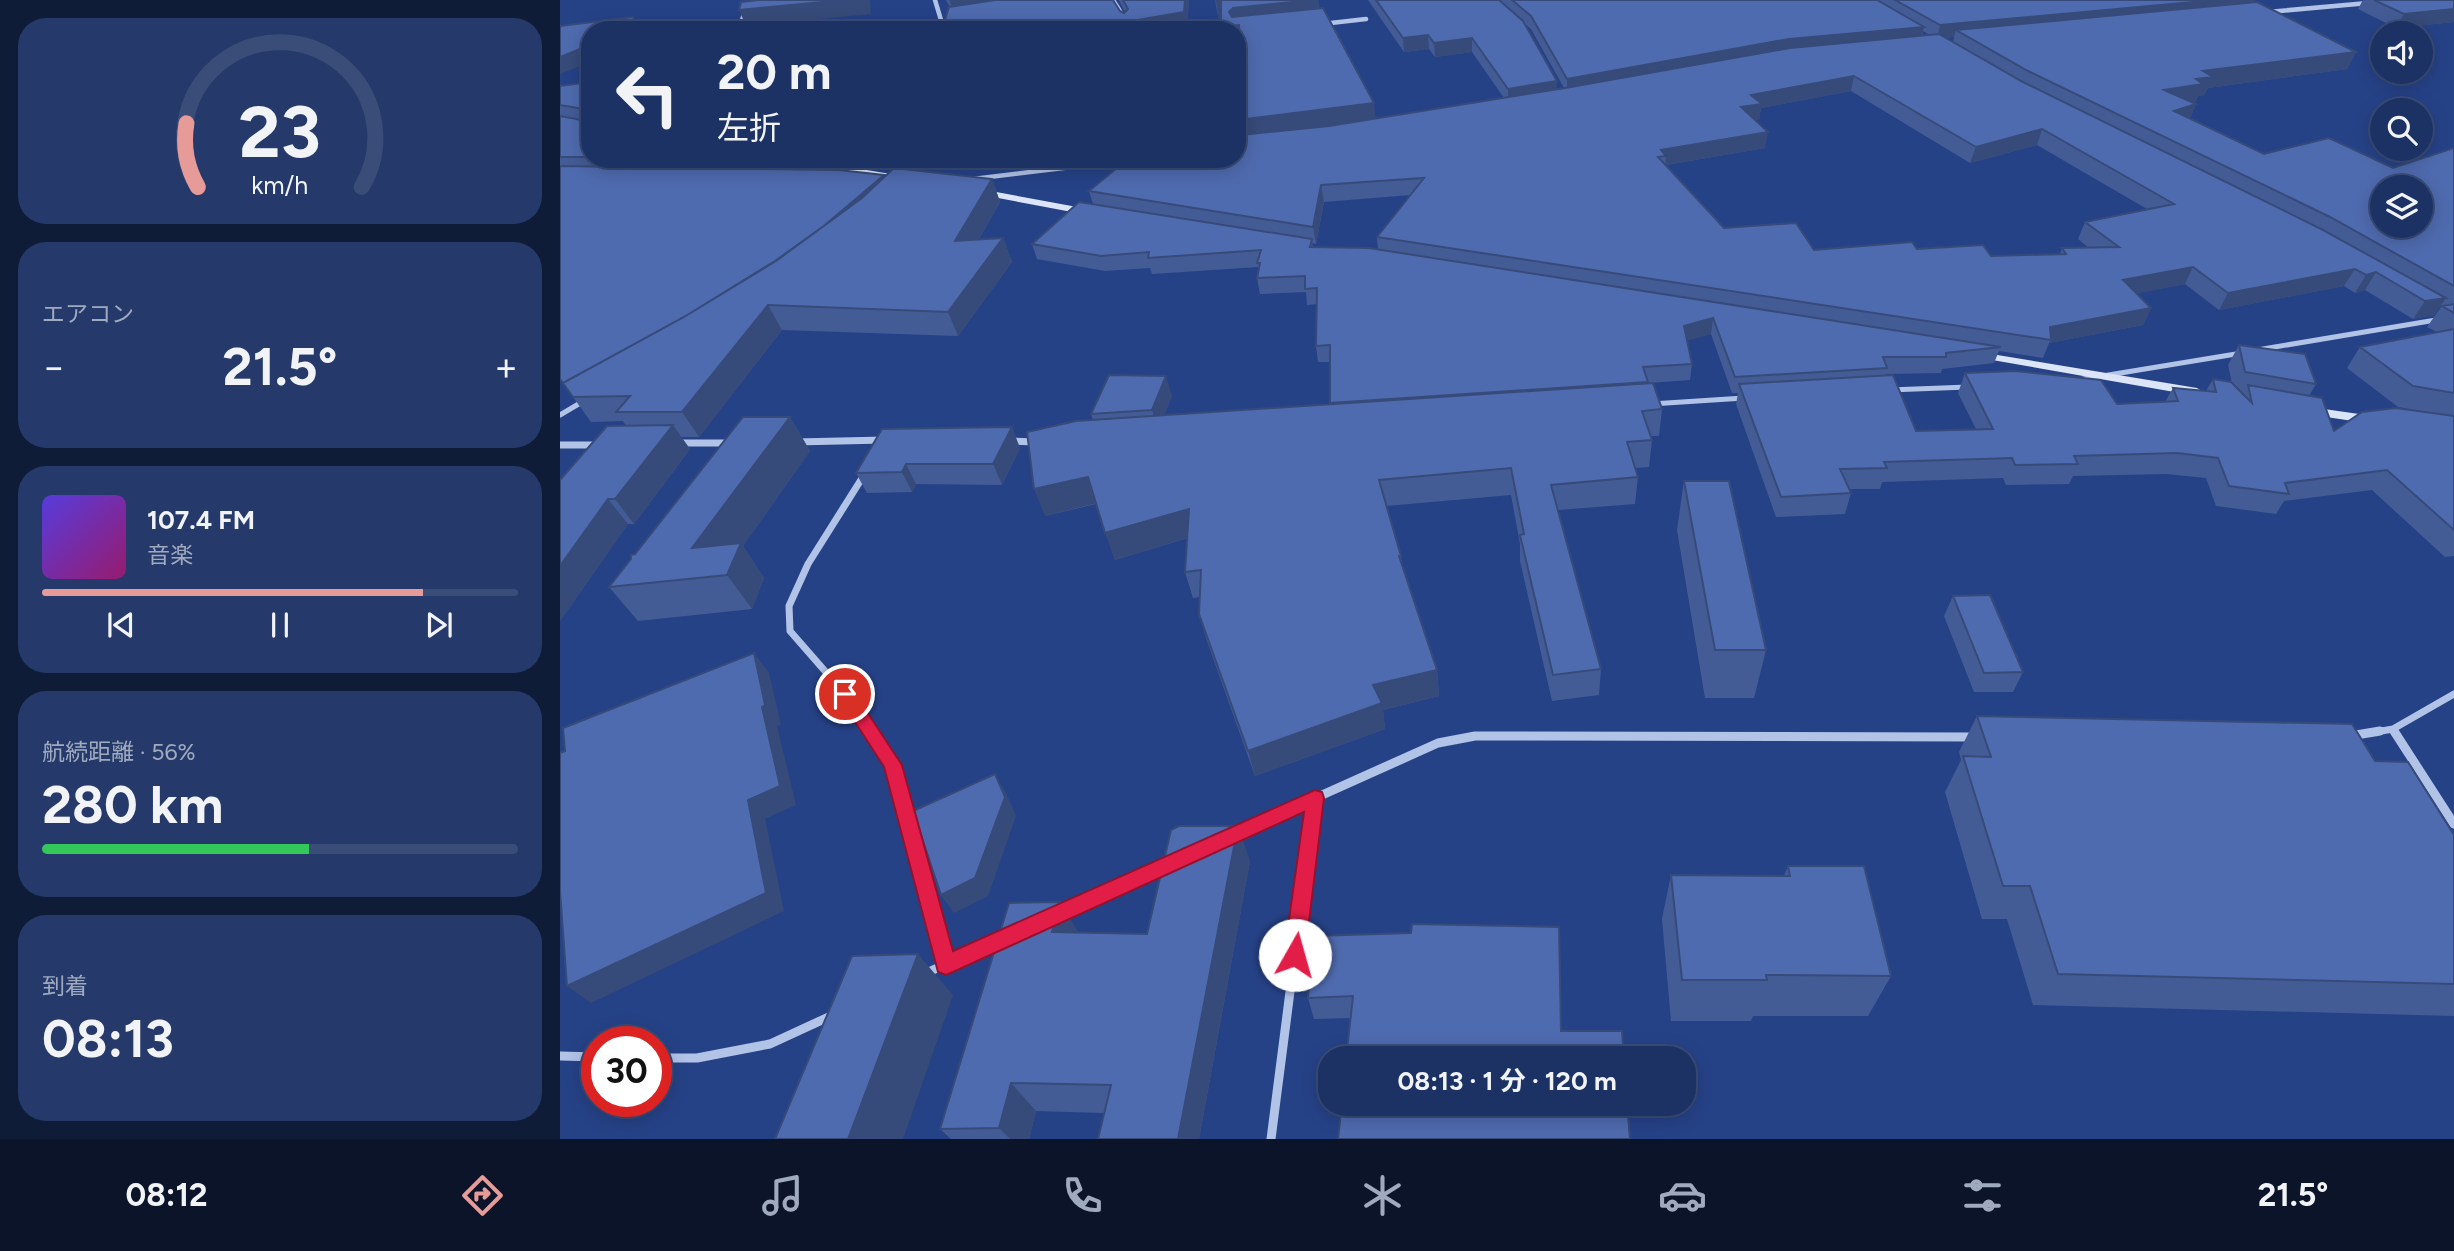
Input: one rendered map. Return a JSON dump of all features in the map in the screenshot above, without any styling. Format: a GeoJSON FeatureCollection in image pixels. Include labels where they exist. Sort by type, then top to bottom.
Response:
{"type":"FeatureCollection","features":[{"type":"Feature","properties":{"kind":"street"},"geometry":{"type":"LineString","coordinates":[[934,0],[941,21]]}},
{"type":"Feature","properties":{"kind":"street"},"geometry":{"type":"LineString","coordinates":[[1113,0],[1126,21]]}},
{"type":"Feature","properties":{"kind":"street"},"geometry":{"type":"LineString","coordinates":[[2268,12],[2376,2]]}},
{"type":"Feature","properties":{"kind":"street"},"geometry":{"type":"LineString","coordinates":[[742,21],[744,13],[757,12]]}},
{"type":"Feature","properties":{"kind":"street"},"geometry":{"type":"LineString","coordinates":[[1314,24],[1366,19]]}},
{"type":"Feature","properties":{"kind":"street"},"geometry":{"type":"LineString","coordinates":[[837,168],[922,182]]}},
{"type":"Feature","properties":{"kind":"street"},"geometry":{"type":"LineString","coordinates":[[911,180],[920,168]]}},
{"type":"Feature","properties":{"kind":"street"},"geometry":{"type":"LineString","coordinates":[[961,184],[1074,168]]}},
{"type":"Feature","properties":{"kind":"street"},"geometry":{"type":"LineString","coordinates":[[852,179],[874,174]]}},
{"type":"Feature","properties":{"kind":"street"},"geometry":{"type":"LineString","coordinates":[[961,184],[1104,215]]}},
{"type":"Feature","properties":{"kind":"street"},"geometry":{"type":"LineString","coordinates":[[2439,312],[2453,319]]}},
{"type":"Feature","properties":{"kind":"street"},"geometry":{"type":"LineString","coordinates":[[2070,382],[2453,319]]}},
{"type":"Feature","properties":{"kind":"street"},"geometry":{"type":"LineString","coordinates":[[1967,353],[2213,394]]}},
{"type":"Feature","properties":{"kind":"street"},"geometry":{"type":"LineString","coordinates":[[1874,390],[1979,387]]}},
{"type":"Feature","properties":{"kind":"street"},"geometry":{"type":"LineString","coordinates":[[560,415],[594,395]]}},
{"type":"Feature","properties":{"kind":"street"},"geometry":{"type":"LineString","coordinates":[[1640,405],[1750,398]]}},
{"type":"Feature","properties":{"kind":"street"},"geometry":{"type":"LineString","coordinates":[[2294,409],[2388,422]]}},
{"type":"Feature","properties":{"kind":"street"},"geometry":{"type":"LineString","coordinates":[[879,452],[886,440]]}},
{"type":"Feature","properties":{"kind":"street"},"geometry":{"type":"LineString","coordinates":[[791,442],[899,440]]}},
{"type":"Feature","properties":{"kind":"street"},"geometry":{"type":"LineString","coordinates":[[1006,441],[1046,442]]}},
{"type":"Feature","properties":{"kind":"street"},"geometry":{"type":"LineString","coordinates":[[668,443],[736,442]]}},
{"type":"Feature","properties":{"kind":"street"},"geometry":{"type":"LineString","coordinates":[[560,445],[601,444]]}},
{"type":"Feature","properties":{"kind":"street"},"geometry":{"type":"LineString","coordinates":[[872,463],[808,564],[789,606],[790,631],[845,694],[893,765],[946,964]]}},
{"type":"Feature","properties":{"kind":"street"},"geometry":{"type":"LineString","coordinates":[[2336,739],[2393,729],[2454,694]]}},
{"type":"Feature","properties":{"kind":"street"},"geometry":{"type":"LineString","coordinates":[[2393,729],[2454,824]]}},
{"type":"Feature","properties":{"kind":"street"},"geometry":{"type":"LineString","coordinates":[[1226,838],[1438,743],[1475,736],[1989,737]]}},
{"type":"Feature","properties":{"kind":"street"},"geometry":{"type":"LineString","coordinates":[[1271,1139],[1315,798]]}},
{"type":"Feature","properties":{"kind":"street"},"geometry":{"type":"LineString","coordinates":[[1048,918],[1188,855]]}},
{"type":"Feature","properties":{"kind":"street"},"geometry":{"type":"LineString","coordinates":[[908,981],[1022,930]]}},
{"type":"Feature","properties":{"kind":"street"},"geometry":{"type":"LineString","coordinates":[[672,1058],[697,1058],[770,1044],[845,1010]]}},
{"type":"Feature","properties":{"kind":"street"},"geometry":{"type":"LineString","coordinates":[[560,1056],[581,1057]]}},
{"type":"Feature","properties":{"kind":"building"},"geometry":{"type":"Polygon","coordinates":[[[844,0],[739,10],[741,2],[844,0]]]}},
{"type":"Feature","properties":{"kind":"building"},"geometry":{"type":"Polygon","coordinates":[[[995,0],[1113,0],[1124,13],[1128,9],[1123,0],[1185,0],[1184,12],[1131,21],[945,21],[949,7],[995,0]]]}},
{"type":"Feature","properties":{"kind":"building"},"geometry":{"type":"Polygon","coordinates":[[[1312,0],[1233,8],[1229,12],[1232,17],[1323,8],[1374,103],[1246,119],[1246,21],[1221,21],[1221,1],[1216,1],[1312,0]]]}},
{"type":"Feature","properties":{"kind":"building"},"geometry":{"type":"Polygon","coordinates":[[[1376,0],[1499,0],[1523,21],[1557,81],[1508,89],[1472,38],[1434,43],[1428,35],[1403,38],[1376,0]]]}},
{"type":"Feature","properties":{"kind":"building"},"geometry":{"type":"Polygon","coordinates":[[[1512,0],[1877,0],[1924,27],[1789,39],[1567,79],[1531,16],[1512,0]]]}},
{"type":"Feature","properties":{"kind":"building"},"geometry":{"type":"Polygon","coordinates":[[[1895,0],[2215,0],[1940,25],[1895,0]]]}},
{"type":"Feature","properties":{"kind":"building"},"geometry":{"type":"Polygon","coordinates":[[[2374,0],[2454,0],[2454,9],[2404,14],[2374,0]]]}},
{"type":"Feature","properties":{"kind":"building"},"geometry":{"type":"Polygon","coordinates":[[[2257,2],[2356,52],[2203,71],[2213,77],[2196,79],[2203,84],[2164,90],[2196,104],[2174,111],[2264,154],[2329,138],[2370,157],[2370,161],[2378,161],[2393,168],[2414,161],[2433,161],[2433,155],[2454,148],[2454,286],[2330,217],[2028,71],[1956,30],[2257,2]]]}},
{"type":"Feature","properties":{"kind":"building"},"geometry":{"type":"Polygon","coordinates":[[[633,17],[634,21],[601,21],[633,17]]]}},
{"type":"Feature","properties":{"kind":"building"},"geometry":{"type":"Polygon","coordinates":[[[581,23],[581,49],[560,57],[560,26],[581,23]]]}},
{"type":"Feature","properties":{"kind":"building"},"geometry":{"type":"Polygon","coordinates":[[[1939,34],[2023,82],[2323,230],[2446,298],[2425,301],[2376,272],[2366,275],[2355,269],[2228,293],[2193,267],[2123,280],[2151,308],[2050,327],[2051,340],[1377,237],[1424,178],[1321,185],[1313,227],[1089,191],[1117,168],[1246,168],[1246,134],[1329,126],[1790,48],[1939,34]],[[1854,76],[1751,95],[1762,104],[1741,107],[1768,132],[1661,150],[1666,156],[1658,157],[1724,228],[1796,223],[1814,250],[1912,242],[1917,249],[1983,245],[1991,256],[2066,254],[2062,248],[2119,247],[2085,222],[2174,204],[2042,129],[1976,147],[1854,76]]]}},
{"type":"Feature","properties":{"kind":"building"},"geometry":{"type":"Polygon","coordinates":[[[581,83],[581,108],[560,105],[560,86],[581,83]]]}},
{"type":"Feature","properties":{"kind":"building"},"geometry":{"type":"Polygon","coordinates":[[[560,116],[581,120],[581,157],[560,157],[560,116]]]}},
{"type":"Feature","properties":{"kind":"building"},"geometry":{"type":"Polygon","coordinates":[[[560,166],[839,170],[884,175],[825,225],[775,261],[684,317],[563,383],[560,379],[560,166]]]}},
{"type":"Feature","properties":{"kind":"building"},"geometry":{"type":"Polygon","coordinates":[[[894,168],[992,179],[955,241],[1003,238],[948,312],[768,305],[682,412],[616,412],[630,396],[573,397],[563,383],[684,317],[776,261],[862,198],[894,168]]]}},
{"type":"Feature","properties":{"kind":"building"},"geometry":{"type":"Polygon","coordinates":[[[1079,202],[1312,239],[1310,247],[1369,248],[2001,347],[1946,353],[1946,357],[1883,357],[1887,368],[1735,377],[1713,318],[1684,326],[1692,364],[1643,367],[1648,382],[1330,403],[1330,345],[1316,346],[1317,288],[1305,289],[1305,276],[1257,278],[1260,263],[1257,263],[1261,250],[1148,258],[1149,252],[1101,256],[1032,244],[1079,202]]]}},
{"type":"Feature","properties":{"kind":"building"},"geometry":{"type":"Polygon","coordinates":[[[2454,304],[2454,313],[2442,306],[2454,304]]]}},
{"type":"Feature","properties":{"kind":"building"},"geometry":{"type":"Polygon","coordinates":[[[2454,329],[2454,393],[2413,386],[2360,347],[2454,329]]]}},
{"type":"Feature","properties":{"kind":"building"},"geometry":{"type":"Polygon","coordinates":[[[2239,345],[2305,354],[2316,384],[2245,372],[2239,345]]]}},
{"type":"Feature","properties":{"kind":"building"},"geometry":{"type":"Polygon","coordinates":[[[2015,371],[2101,380],[2117,404],[2178,401],[2173,388],[2216,392],[2213,379],[2231,382],[2252,403],[2248,385],[2322,398],[2334,431],[2362,412],[2396,408],[2454,416],[2454,530],[2387,470],[2285,483],[2289,494],[2229,486],[2218,458],[2177,453],[2074,456],[2078,464],[2015,465],[2012,458],[1884,462],[1887,468],[1840,469],[1851,493],[1781,497],[1739,384],[1893,375],[1916,431],[1993,429],[1965,373],[2015,371]]]}},
{"type":"Feature","properties":{"kind":"building"},"geometry":{"type":"Polygon","coordinates":[[[1109,375],[1166,376],[1152,410],[1091,414],[1109,375]]]}},
{"type":"Feature","properties":{"kind":"building"},"geometry":{"type":"Polygon","coordinates":[[[1653,383],[1662,409],[1642,411],[1652,440],[1627,442],[1638,477],[1551,485],[1601,669],[1553,675],[1520,535],[1524,534],[1511,468],[1379,480],[1399,556],[1437,670],[1373,685],[1382,703],[1248,751],[1199,614],[1201,570],[1185,572],[1189,509],[1105,533],[1088,477],[1034,489],[1027,432],[1076,421],[1653,383]]]}},
{"type":"Feature","properties":{"kind":"building"},"geometry":{"type":"Polygon","coordinates":[[[743,417],[790,417],[692,548],[741,543],[727,575],[609,587],[631,559],[631,555],[635,554],[743,417]]]}},
{"type":"Feature","properties":{"kind":"building"},"geometry":{"type":"Polygon","coordinates":[[[673,425],[615,499],[608,499],[560,566],[560,480],[607,426],[673,425]]]}},
{"type":"Feature","properties":{"kind":"building"},"geometry":{"type":"Polygon","coordinates":[[[1012,427],[993,464],[906,464],[902,472],[856,473],[882,429],[1012,427]]]}},
{"type":"Feature","properties":{"kind":"building"},"geometry":{"type":"Polygon","coordinates":[[[1684,481],[1729,481],[1766,650],[1715,650],[1684,481]]]}},
{"type":"Feature","properties":{"kind":"building"},"geometry":{"type":"Polygon","coordinates":[[[1990,595],[2023,672],[1984,673],[1953,596],[1990,595]]]}},
{"type":"Feature","properties":{"kind":"building"},"geometry":{"type":"Polygon","coordinates":[[[754,653],[765,705],[762,707],[780,786],[748,800],[766,893],[567,986],[560,891],[560,753],[565,751],[563,728],[754,653]]]}},
{"type":"Feature","properties":{"kind":"building"},"geometry":{"type":"Polygon","coordinates":[[[1977,716],[2352,724],[2375,761],[2408,762],[2454,835],[2454,984],[2058,974],[2030,886],[2003,886],[1963,756],[1991,757],[1977,716]]]}},
{"type":"Feature","properties":{"kind":"building"},"geometry":{"type":"Polygon","coordinates":[[[995,774],[1005,797],[975,878],[941,895],[913,811],[995,774]]]}},
{"type":"Feature","properties":{"kind":"building"},"geometry":{"type":"Polygon","coordinates":[[[1179,826],[1238,826],[1178,1139],[1098,1139],[1111,1085],[1011,1083],[999,1128],[940,1129],[1009,903],[1060,902],[1052,932],[1147,934],[1171,830],[1179,826]]]}},
{"type":"Feature","properties":{"kind":"building"},"geometry":{"type":"Polygon","coordinates":[[[1788,866],[1864,866],[1891,976],[1766,975],[1767,980],[1682,980],[1671,875],[1790,876],[1788,866]]]}},
{"type":"Feature","properties":{"kind":"building"},"geometry":{"type":"Polygon","coordinates":[[[1412,924],[1559,927],[1561,1031],[1622,1031],[1623,1046],[1347,1046],[1353,996],[1308,998],[1313,936],[1411,933],[1412,924]]]}},
{"type":"Feature","properties":{"kind":"building"},"geometry":{"type":"Polygon","coordinates":[[[918,954],[848,1139],[775,1139],[852,956],[918,954]]]}},
{"type":"Feature","properties":{"kind":"building"},"geometry":{"type":"Polygon","coordinates":[[[1341,1116],[1628,1116],[1630,1139],[1338,1139],[1341,1116]]]}},
{"type":"Feature","properties":{"kind":"route"},"geometry":{"type":"LineString","coordinates":[[845,694],[893,765],[946,964],[1315,798],[1295,955]]}}]}
